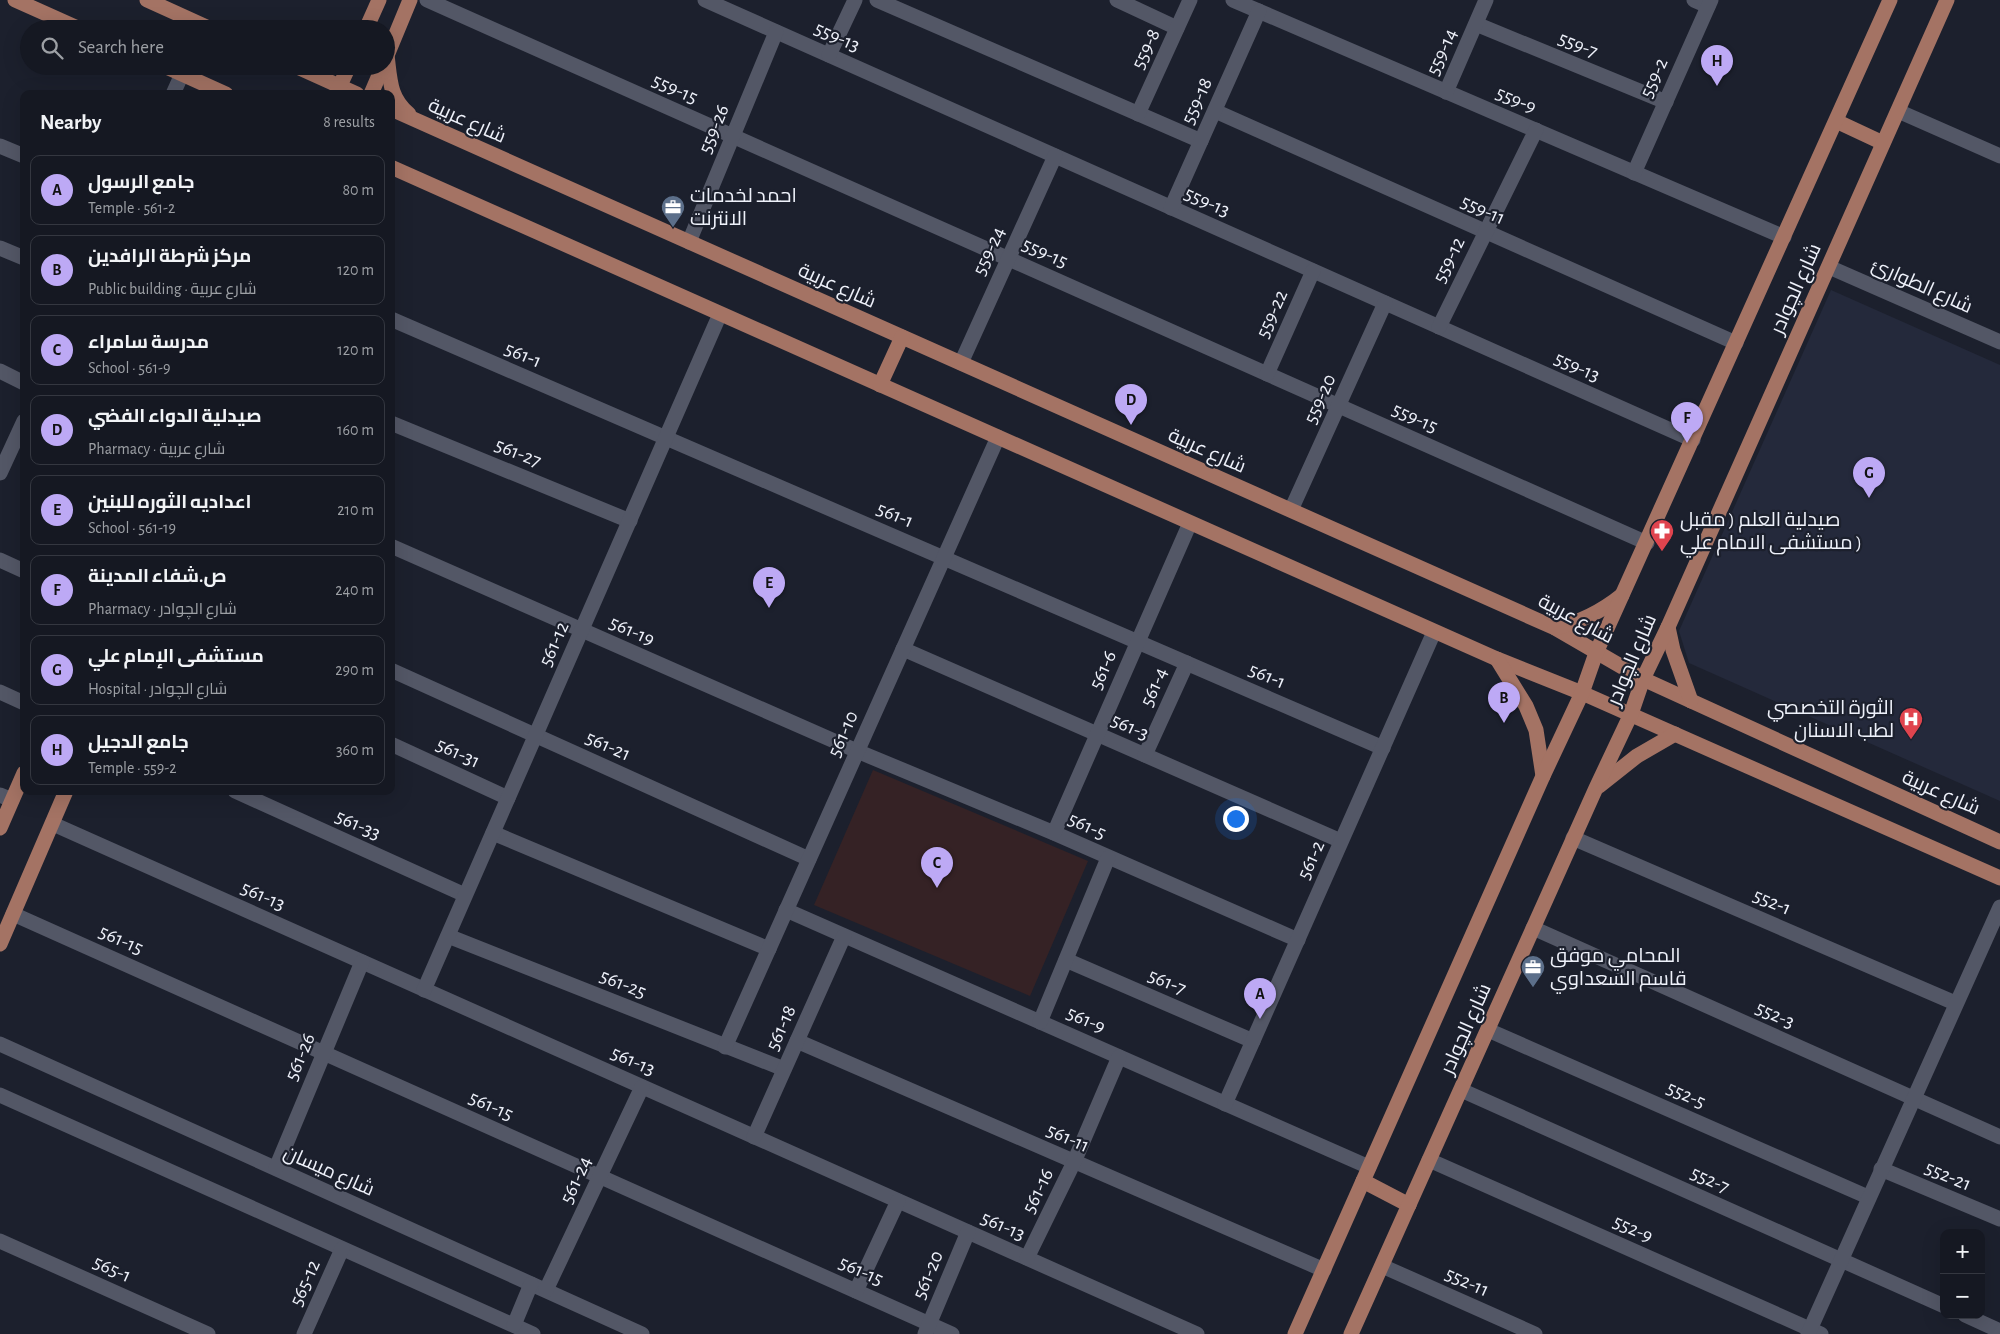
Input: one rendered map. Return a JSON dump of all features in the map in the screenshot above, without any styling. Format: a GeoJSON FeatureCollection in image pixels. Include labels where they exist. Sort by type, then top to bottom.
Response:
{"type":"FeatureCollection","features":[{"type":"Feature","properties":{"kind":"main road"},"geometry":{"type":"LineString","coordinates":[[15,0],[60,20]]}},
{"type":"Feature","properties":{"kind":"main road"},"geometry":{"type":"LineString","coordinates":[[147,0],[191,20]]}},
{"type":"Feature","properties":{"kind":"main road"},"geometry":{"type":"LineString","coordinates":[[370,20],[379,0]]}},
{"type":"Feature","properties":{"kind":"main road"},"geometry":{"type":"LineString","coordinates":[[395,36],[410,0]]}},
{"type":"Feature","properties":{"kind":"main road","name":"شارع الچوادر"},"geometry":{"type":"LineString","coordinates":[[1295,1334],[1543,776],[1582,693],[1596,654],[1890,0]]}},
{"type":"Feature","properties":{"kind":"main road","name":"شارع الچوادر"},"geometry":{"type":"LineString","coordinates":[[1351,1334],[1631,714],[1643,679],[1947,0]]}},
{"type":"Feature","properties":{"kind":"main road"},"geometry":{"type":"LineString","coordinates":[[184,75],[217,90]]}},
{"type":"Feature","properties":{"kind":"main road"},"geometry":{"type":"LineString","coordinates":[[311,75],[338,90],[345,75]]}},
{"type":"Feature","properties":{"kind":"main road"},"geometry":{"type":"LineString","coordinates":[[374,90],[379,75]]}},
{"type":"Feature","properties":{"kind":"main road"},"geometry":{"type":"LineString","coordinates":[[388,75],[393,90]]}},
{"type":"Feature","properties":{"kind":"main road"},"geometry":{"type":"LineString","coordinates":[[395,96],[398,105],[418,121]]}},
{"type":"Feature","properties":{"kind":"main road","name":"شارع عربية"},"geometry":{"type":"LineString","coordinates":[[395,111],[1555,628],[1596,654],[1613,661],[1643,679],[2000,842]]}},
{"type":"Feature","properties":{"kind":"main road"},"geometry":{"type":"LineString","coordinates":[[1836,121],[1884,143]]}},
{"type":"Feature","properties":{"kind":"main road"},"geometry":{"type":"LineString","coordinates":[[395,170],[1434,632],[1631,714],[2000,878]]}},
{"type":"Feature","properties":{"kind":"main road"},"geometry":{"type":"LineString","coordinates":[[880,385],[902,337]]}},
{"type":"Feature","properties":{"kind":"main road"},"geometry":{"type":"LineString","coordinates":[[1555,628],[1578,622],[1605,609],[1625,592]]}},
{"type":"Feature","properties":{"kind":"main road"},"geometry":{"type":"LineString","coordinates":[[1668,626],[1673,650],[1691,701]]}},
{"type":"Feature","properties":{"kind":"main road"},"geometry":{"type":"LineString","coordinates":[[1497,659],[1526,706],[1536,730],[1543,776]]}},
{"type":"Feature","properties":{"kind":"main road"},"geometry":{"type":"LineString","coordinates":[[1596,788],[1636,756],[1675,734]]}},
{"type":"Feature","properties":{"kind":"main road"},"geometry":{"type":"LineString","coordinates":[[0,828],[6,797],[20,778]]}},
{"type":"Feature","properties":{"kind":"main road"},"geometry":{"type":"LineString","coordinates":[[0,944],[64,795]]}},
{"type":"Feature","properties":{"kind":"main road"},"geometry":{"type":"LineString","coordinates":[[1363,1181],[1409,1204]]}},
{"type":"Feature","properties":{"kind":"street","name":"559-15"},"geometry":{"type":"LineString","coordinates":[[427,0],[1646,543]]}},
{"type":"Feature","properties":{"kind":"street","name":"559-13"},"geometry":{"type":"LineString","coordinates":[[705,0],[1693,440]]}},
{"type":"Feature","properties":{"kind":"street"},"geometry":{"type":"LineString","coordinates":[[829,56],[855,0]]}},
{"type":"Feature","properties":{"kind":"street"},"geometry":{"type":"LineString","coordinates":[[877,0],[1201,141]]}},
{"type":"Feature","properties":{"kind":"street"},"geometry":{"type":"LineString","coordinates":[[1118,0],[1177,28]]}},
{"type":"Feature","properties":{"kind":"street","name":"559-8"},"geometry":{"type":"LineString","coordinates":[[1138,114],[1190,0]]}},
{"type":"Feature","properties":{"kind":"street","name":"559-9"},"geometry":{"type":"LineString","coordinates":[[1234,0],[1784,237]]}},
{"type":"Feature","properties":{"kind":"street","name":"559-14"},"geometry":{"type":"LineString","coordinates":[[1446,92],[1486,0]]}},
{"type":"Feature","properties":{"kind":"street"},"geometry":{"type":"LineString","coordinates":[[1694,0],[1709,3]]}},
{"type":"Feature","properties":{"kind":"street","name":"559-2"},"geometry":{"type":"LineString","coordinates":[[1634,173],[1709,3]]}},
{"type":"Feature","properties":{"kind":"street","name":"559-18"},"geometry":{"type":"LineString","coordinates":[[1171,208],[1259,11]]}},
{"type":"Feature","properties":{"kind":"street","name":"559-7"},"geometry":{"type":"LineString","coordinates":[[1476,24],[1666,102]]}},
{"type":"Feature","properties":{"kind":"street","name":"559-26"},"geometry":{"type":"LineString","coordinates":[[689,242],[776,32]]}},
{"type":"Feature","properties":{"kind":"street"},"geometry":{"type":"LineString","coordinates":[[175,90],[182,75]]}},
{"type":"Feature","properties":{"kind":"street","name":"559-11"},"geometry":{"type":"LineString","coordinates":[[1215,111],[1485,233],[1736,343]]}},
{"type":"Feature","properties":{"kind":"street"},"geometry":{"type":"LineString","coordinates":[[1898,111],[2000,156]]}},
{"type":"Feature","properties":{"kind":"street","name":"559-12"},"geometry":{"type":"LineString","coordinates":[[1439,327],[1536,130]]}},
{"type":"Feature","properties":{"kind":"street"},"geometry":{"type":"LineString","coordinates":[[0,146],[20,154]]}},
{"type":"Feature","properties":{"kind":"street","name":"559-24"},"geometry":{"type":"LineString","coordinates":[[961,363],[1055,156]]}},
{"type":"Feature","properties":{"kind":"street"},"geometry":{"type":"LineString","coordinates":[[0,248],[20,256]]}},
{"type":"Feature","properties":{"kind":"street","name":"شارع الطوارئ"},"geometry":{"type":"LineString","coordinates":[[1828,267],[2000,342]]}},
{"type":"Feature","properties":{"kind":"street","name":"559-22"},"geometry":{"type":"LineString","coordinates":[[1267,374],[1312,271]]}},
{"type":"Feature","properties":{"kind":"street","name":"559-20"},"geometry":{"type":"LineString","coordinates":[[1291,510],[1384,303]]}},
{"type":"Feature","properties":{"kind":"street","name":"561-12"},"geometry":{"type":"LineString","coordinates":[[424,990],[720,314]]}},
{"type":"Feature","properties":{"kind":"street","name":"561-1"},"geometry":{"type":"LineString","coordinates":[[395,321],[1383,748]]}},
{"type":"Feature","properties":{"kind":"street"},"geometry":{"type":"LineString","coordinates":[[0,371],[20,381]]}},
{"type":"Feature","properties":{"kind":"street","name":"561-27"},"geometry":{"type":"LineString","coordinates":[[395,425],[630,521]]}},
{"type":"Feature","properties":{"kind":"street"},"geometry":{"type":"LineString","coordinates":[[0,473],[20,430]]}},
{"type":"Feature","properties":{"kind":"street","name":"561-10"},"geometry":{"type":"LineString","coordinates":[[725,1047],[998,437]]}},
{"type":"Feature","properties":{"kind":"street","name":"561-6"},"geometry":{"type":"LineString","coordinates":[[1054,833],[1190,523]]}},
{"type":"Feature","properties":{"kind":"street","name":"561-19"},"geometry":{"type":"LineString","coordinates":[[395,548],[857,752]]}},
{"type":"Feature","properties":{"kind":"street"},"geometry":{"type":"LineString","coordinates":[[0,560],[20,569]]}},
{"type":"Feature","properties":{"kind":"street","name":"561-2"},"geometry":{"type":"LineString","coordinates":[[1225,1104],[1434,632]]}},
{"type":"Feature","properties":{"kind":"street","name":"561-3"},"geometry":{"type":"LineString","coordinates":[[903,649],[1341,841]]}},
{"type":"Feature","properties":{"kind":"street","name":"561-4"},"geometry":{"type":"LineString","coordinates":[[1145,755],[1187,663]]}},
{"type":"Feature","properties":{"kind":"street","name":"561-21"},"geometry":{"type":"LineString","coordinates":[[395,672],[809,859]]}},
{"type":"Feature","properties":{"kind":"street"},"geometry":{"type":"LineString","coordinates":[[0,692],[20,701]]}},
{"type":"Feature","properties":{"kind":"street","name":"561-31"},"geometry":{"type":"LineString","coordinates":[[395,746],[508,798]]}},
{"type":"Feature","properties":{"kind":"street","name":"561-5"},"geometry":{"type":"LineString","coordinates":[[857,752],[1054,833],[1298,940]]}},
{"type":"Feature","properties":{"kind":"street","name":"561-33"},"geometry":{"type":"LineString","coordinates":[[244,795],[465,896]]}},
{"type":"Feature","properties":{"kind":"street","name":"561-13"},"geometry":{"type":"LineString","coordinates":[[53,824],[1197,1334]]}},
{"type":"Feature","properties":{"kind":"street"},"geometry":{"type":"LineString","coordinates":[[493,833],[769,949]]}},
{"type":"Feature","properties":{"kind":"street","name":"552-1"},"geometry":{"type":"LineString","coordinates":[[1574,838],[1956,1003]]}},
{"type":"Feature","properties":{"kind":"street"},"geometry":{"type":"LineString","coordinates":[[1040,1022],[1108,858]]}},
{"type":"Feature","properties":{"kind":"street"},"geometry":{"type":"LineString","coordinates":[[1813,1332],[1868,1198],[2000,907]]}},
{"type":"Feature","properties":{"kind":"street","name":"561-9"},"geometry":{"type":"LineString","coordinates":[[786,910],[1369,1167]]}},
{"type":"Feature","properties":{"kind":"street","name":"561-15"},"geometry":{"type":"LineString","coordinates":[[13,914],[856,1291],[927,1329],[952,1334]]}},
{"type":"Feature","properties":{"kind":"street","name":"552-3"},"geometry":{"type":"LineString","coordinates":[[1533,928],[2000,1138]]}},
{"type":"Feature","properties":{"kind":"street","name":"561-25"},"geometry":{"type":"LineString","coordinates":[[448,936],[784,1070]]}},
{"type":"Feature","properties":{"kind":"street","name":"561-18"},"geometry":{"type":"LineString","coordinates":[[754,1137],[844,936]]}},
{"type":"Feature","properties":{"kind":"street","name":"561-7"},"geometry":{"type":"LineString","coordinates":[[1066,960],[1253,1042]]}},
{"type":"Feature","properties":{"kind":"street","name":"561-26"},"geometry":{"type":"LineString","coordinates":[[276,1168],[362,962]]}},
{"type":"Feature","properties":{"kind":"street","name":"552-5"},"geometry":{"type":"LineString","coordinates":[[1488,1030],[1868,1198]]}},
{"type":"Feature","properties":{"kind":"street","name":"561-11"},"geometry":{"type":"LineString","coordinates":[[797,1041],[1324,1270]]}},
{"type":"Feature","properties":{"kind":"street","name":"شارع ميسان"},"geometry":{"type":"LineString","coordinates":[[0,1044],[642,1334]]}},
{"type":"Feature","properties":{"kind":"street","name":"561-16"},"geometry":{"type":"LineString","coordinates":[[1028,1258],[1074,1162],[1119,1057]]}},
{"type":"Feature","properties":{"kind":"street","name":"561-24"},"geometry":{"type":"LineString","coordinates":[[546,1290],[642,1087]]}},
{"type":"Feature","properties":{"kind":"street","name":"552-7"},"geometry":{"type":"LineString","coordinates":[[1461,1090],[1940,1304]]}},
{"type":"Feature","properties":{"kind":"street"},"geometry":{"type":"LineString","coordinates":[[0,1095],[533,1334]]}},
{"type":"Feature","properties":{"kind":"street","name":"552-9"},"geometry":{"type":"LineString","coordinates":[[1429,1160],[1813,1332]]}},
{"type":"Feature","properties":{"kind":"street","name":"552-21"},"geometry":{"type":"LineString","coordinates":[[1881,1169],[2000,1219]]}},
{"type":"Feature","properties":{"kind":"street"},"geometry":{"type":"LineString","coordinates":[[856,1291],[898,1201]]}},
{"type":"Feature","properties":{"kind":"street","name":"561-20"},"geometry":{"type":"LineString","coordinates":[[927,1329],[968,1232]]}},
{"type":"Feature","properties":{"kind":"street","name":"565-1"},"geometry":{"type":"LineString","coordinates":[[0,1241],[208,1334]]}},
{"type":"Feature","properties":{"kind":"street","name":"565-12"},"geometry":{"type":"LineString","coordinates":[[304,1334],[342,1249]]}},
{"type":"Feature","properties":{"kind":"street","name":"552-11"},"geometry":{"type":"LineString","coordinates":[[1382,1266],[1535,1334]]}},
{"type":"Feature","properties":{"kind":"street"},"geometry":{"type":"LineString","coordinates":[[514,1326],[531,1284]]}},
{"type":"Feature","properties":{"kind":"street"},"geometry":{"type":"LineString","coordinates":[[1974,1319],[2000,1331]]}},
{"type":"Feature","properties":{"kind":"shaded area"},"geometry":{"type":"Polygon","coordinates":[[[1831,290],[2000,365],[2000,801],[1689,663],[1679,631],[1831,290]]]}},
{"type":"Feature","properties":{"kind":"shaded area"},"geometry":{"type":"Polygon","coordinates":[[[873,770],[1088,861],[1030,996],[814,905],[873,770]]]}},
{"type":"Feature","properties":{"kind":"place","name":"جامع الدجيل"},"geometry":{"type":"Point","coordinates":[1717,86]}},
{"type":"Feature","properties":{"kind":"place","name":"احمد لخدمات الانترنت"},"geometry":{"type":"Point","coordinates":[673,228]}},
{"type":"Feature","properties":{"kind":"place","name":"صيدلية الدواء الفضي"},"geometry":{"type":"Point","coordinates":[1131,425]}},
{"type":"Feature","properties":{"kind":"place","name":"ص.شفاء المدينة"},"geometry":{"type":"Point","coordinates":[1687,443]}},
{"type":"Feature","properties":{"kind":"place","name":"مستشفى الإمام علي"},"geometry":{"type":"Point","coordinates":[1869,498]}},
{"type":"Feature","properties":{"kind":"place","name":"صيدلية العلم ( مقبل مستشفى الامام علي )"},"geometry":{"type":"Point","coordinates":[1662,552]}},
{"type":"Feature","properties":{"kind":"place","name":"اعداديه الثوره للبنين"},"geometry":{"type":"Point","coordinates":[769,608]}},
{"type":"Feature","properties":{"kind":"place","name":"مركز شرطة الرافدين"},"geometry":{"type":"Point","coordinates":[1504,723]}},
{"type":"Feature","properties":{"kind":"place","name":"الثورة التخصصي لطب الاسنان"},"geometry":{"type":"Point","coordinates":[1911,740]}},
{"type":"Feature","properties":{"kind":"place","name":"مدرسة سامراء"},"geometry":{"type":"Point","coordinates":[937,888]}},
{"type":"Feature","properties":{"kind":"place","name":"المحامي موفق قاسم السعداوي"},"geometry":{"type":"Point","coordinates":[1533,988]}},
{"type":"Feature","properties":{"kind":"place","name":"جامع الرسول"},"geometry":{"type":"Point","coordinates":[1260,1019]}}]}
